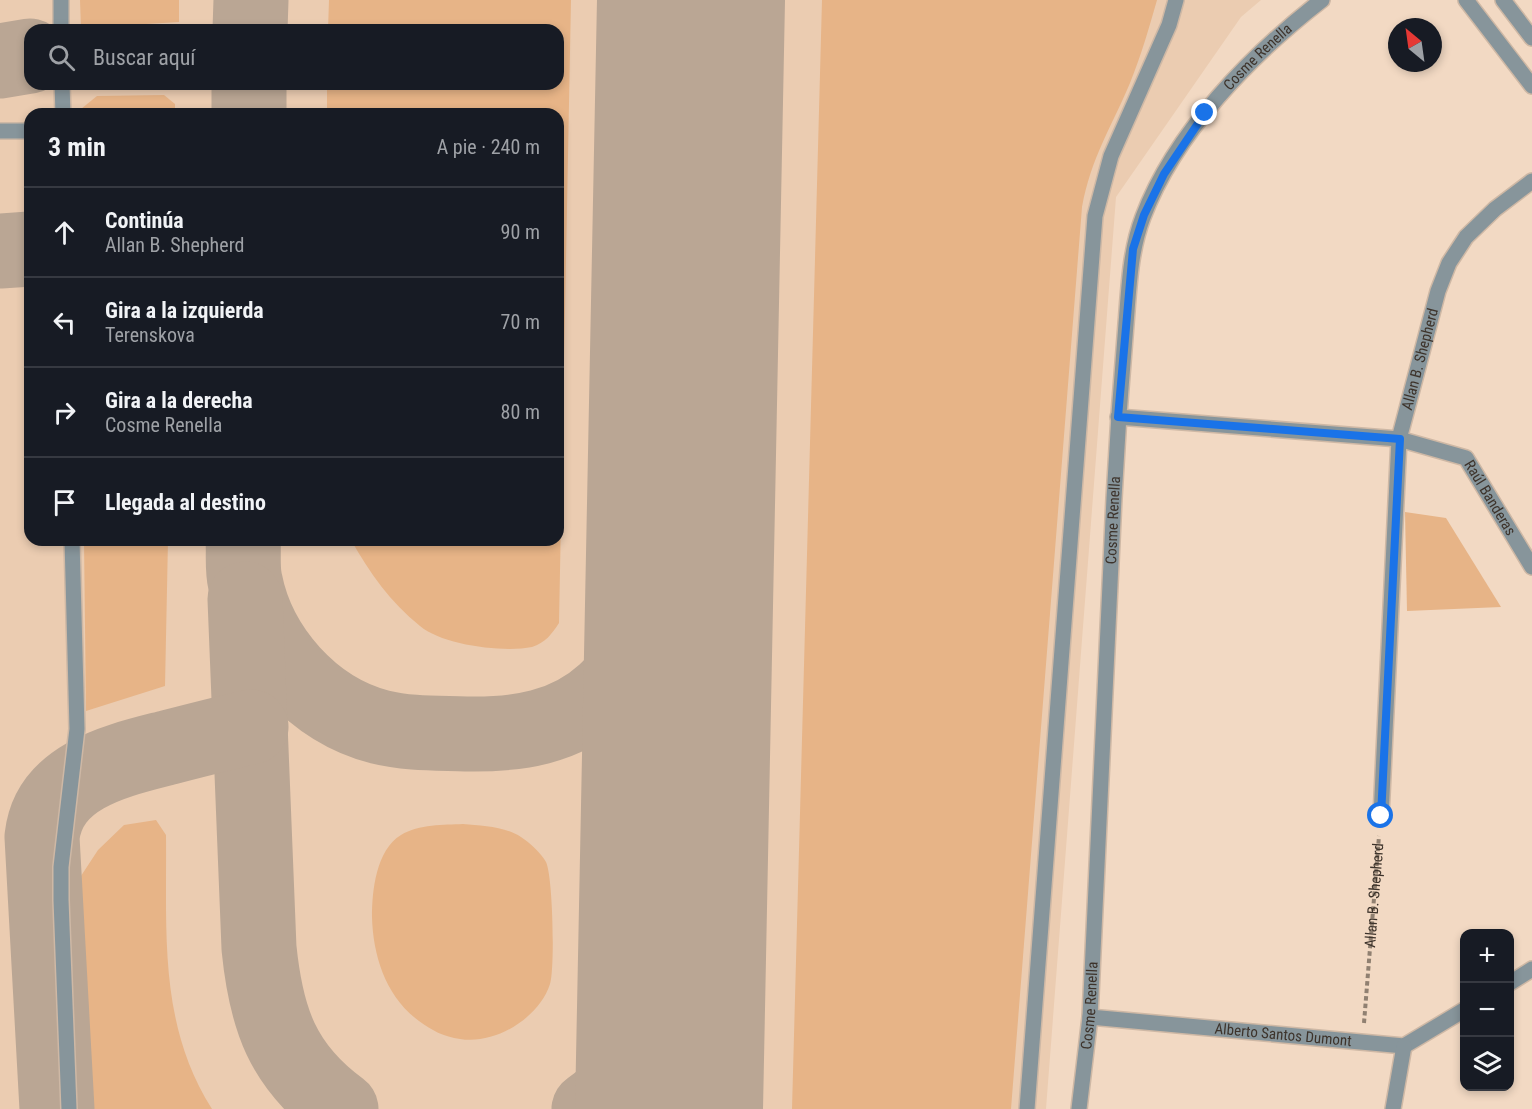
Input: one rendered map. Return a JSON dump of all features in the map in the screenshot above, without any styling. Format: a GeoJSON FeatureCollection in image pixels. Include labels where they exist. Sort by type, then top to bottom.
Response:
{"type":"FeatureCollection","features":[{"type":"Feature","properties":{"kind":"street"},"geometry":{"type":"LineString","coordinates":[[61,0],[61,24]]}},
{"type":"Feature","properties":{"kind":"street"},"geometry":{"type":"LineString","coordinates":[[1027,1109],[1095,216],[1111,156],[1168,25],[1176,0]]}},
{"type":"Feature","properties":{"kind":"street","name":"Cosme Renella"},"geometry":{"type":"LineString","coordinates":[[1079,1109],[1090,1017],[1118,417],[1133,249],[1144,215],[1164,174],[1205,113],[1240,72],[1283,30],[1322,0]]}},
{"type":"Feature","properties":{"kind":"street"},"geometry":{"type":"LineString","coordinates":[[1466,0],[1532,86]]}},
{"type":"Feature","properties":{"kind":"street"},"geometry":{"type":"LineString","coordinates":[[1503,0],[1532,38]]}},
{"type":"Feature","properties":{"kind":"street"},"geometry":{"type":"LineString","coordinates":[[62,90],[63,108]]}},
{"type":"Feature","properties":{"kind":"street"},"geometry":{"type":"LineString","coordinates":[[0,131],[24,131]]}},
{"type":"Feature","properties":{"kind":"street","name":"Allan B. Shepherd"},"geometry":{"type":"LineString","coordinates":[[1381,816],[1400,439],[1438,291],[1449,262],[1466,237],[1495,209],[1532,181]]}},
{"type":"Feature","properties":{"kind":"street","name":"Raúl Banderas"},"geometry":{"type":"LineString","coordinates":[[1118,417],[1400,439],[1466,458],[1532,567]]}},
{"type":"Feature","properties":{"kind":"street"},"geometry":{"type":"LineString","coordinates":[[69,1109],[60,900],[61,867],[77,729],[72,546]]}},
{"type":"Feature","properties":{"kind":"street"},"geometry":{"type":"LineString","coordinates":[[1514,980],[1532,969]]}},
{"type":"Feature","properties":{"kind":"street"},"geometry":{"type":"LineString","coordinates":[[1393,1109],[1404,1046],[1460,1012]]}},
{"type":"Feature","properties":{"kind":"street","name":"Alberto Santos Dumont"},"geometry":{"type":"LineString","coordinates":[[1090,1017],[1404,1046]]}},
{"type":"Feature","properties":{"kind":"path","name":"Allan B. Shepherd"},"geometry":{"type":"LineString","coordinates":[[1363,1042],[1381,816]]}},
{"type":"Feature","properties":{"kind":"shaded area"},"geometry":{"type":"Polygon","coordinates":[[[0,0],[1261,0],[1241,17],[1116,197],[1046,1109],[0,1109],[0,0]]]}},
{"type":"Feature","properties":{"kind":"shaded area"},"geometry":{"type":"Polygon","coordinates":[[[80,0],[179,0],[179,22],[81,24],[80,0]]]}},
{"type":"Feature","properties":{"kind":"shaded area"},"geometry":{"type":"Polygon","coordinates":[[[329,0],[571,0],[564,363],[564,108],[327,108],[327,90],[564,90],[564,24],[328,24],[329,0]]]}},
{"type":"Feature","properties":{"kind":"shaded area"},"geometry":{"type":"Polygon","coordinates":[[[822,0],[1157,0],[1134,73],[1102,144],[1082,207],[1011,1109],[792,1109],[822,0]]]}},
{"type":"Feature","properties":{"kind":"shaded area"},"geometry":{"type":"Polygon","coordinates":[[[164,95],[175,104],[175,108],[82,108],[97,96],[164,95]]]}},
{"type":"Feature","properties":{"kind":"shaded area"},"geometry":{"type":"Polygon","coordinates":[[[1405,512],[1446,518],[1501,607],[1407,611],[1405,512]]]}},
{"type":"Feature","properties":{"kind":"shaded area"},"geometry":{"type":"Polygon","coordinates":[[[84,546],[168,546],[165,686],[86,711],[84,546]]]}},
{"type":"Feature","properties":{"kind":"shaded area"},"geometry":{"type":"Polygon","coordinates":[[[355,546],[560,546],[559,623],[548,638],[532,647],[506,649],[458,643],[430,633],[420,626],[390,597],[355,546]]]}},
{"type":"Feature","properties":{"kind":"shaded area"},"geometry":{"type":"Polygon","coordinates":[[[156,820],[166,835],[167,941],[174,1010],[182,1044],[195,1077],[212,1109],[87,1109],[79,879],[98,850],[124,825],[156,820]]]}},
{"type":"Feature","properties":{"kind":"shaded area"},"geometry":{"type":"Polygon","coordinates":[[[463,824],[493,827],[514,833],[531,845],[546,862],[552,903],[552,975],[544,996],[526,1018],[514,1026],[487,1038],[473,1040],[454,1038],[433,1030],[419,1021],[398,1000],[390,988],[379,961],[372,917],[377,872],[386,850],[393,842],[408,831],[432,826],[463,824]]]}},
{"type":"Feature","properties":{"kind":"taxiway"},"geometry":{"type":"LineString","coordinates":[[250,24],[251,0]]}},
{"type":"Feature","properties":{"kind":"taxiway"},"geometry":{"type":"LineString","coordinates":[[0,61],[24,57]]}},
{"type":"Feature","properties":{"kind":"taxiway"},"geometry":{"type":"LineString","coordinates":[[249,90],[249,108]]}},
{"type":"Feature","properties":{"kind":"taxiway"},"geometry":{"type":"LineString","coordinates":[[0,251],[24,249]]}},
{"type":"Feature","properties":{"kind":"taxiway"},"geometry":{"type":"LineString","coordinates":[[243,546],[245,581],[262,630],[292,673],[311,691],[355,719],[380,727],[423,733],[485,734],[522,731],[557,721],[590,704],[616,681],[645,646],[661,619],[673,584],[680,537]]}},
{"type":"Feature","properties":{"kind":"taxiway"},"geometry":{"type":"LineString","coordinates":[[245,599],[259,948],[266,997],[280,1039],[291,1058],[304,1076],[341,1109]]}},
{"type":"Feature","properties":{"kind":"taxiway"},"geometry":{"type":"LineString","coordinates":[[57,1109],[42,837],[47,816],[58,798],[72,784],[90,773],[150,752],[251,727]]}},
{"type":"Feature","properties":{"kind":"taxiway"},"geometry":{"type":"LineString","coordinates":[[589,1109],[621,1081],[644,1048],[660,1010],[672,969]]}},
{"type":"Feature","properties":{"kind":"runway"},"geometry":{"type":"LineString","coordinates":[[669,1109],[691,0]]}},
{"type":"Feature","properties":{"kind":"route"},"geometry":{"type":"LineString","coordinates":[[1205,113],[1164,174],[1144,215],[1133,249],[1118,417],[1400,439],[1381,816]]}}]}
